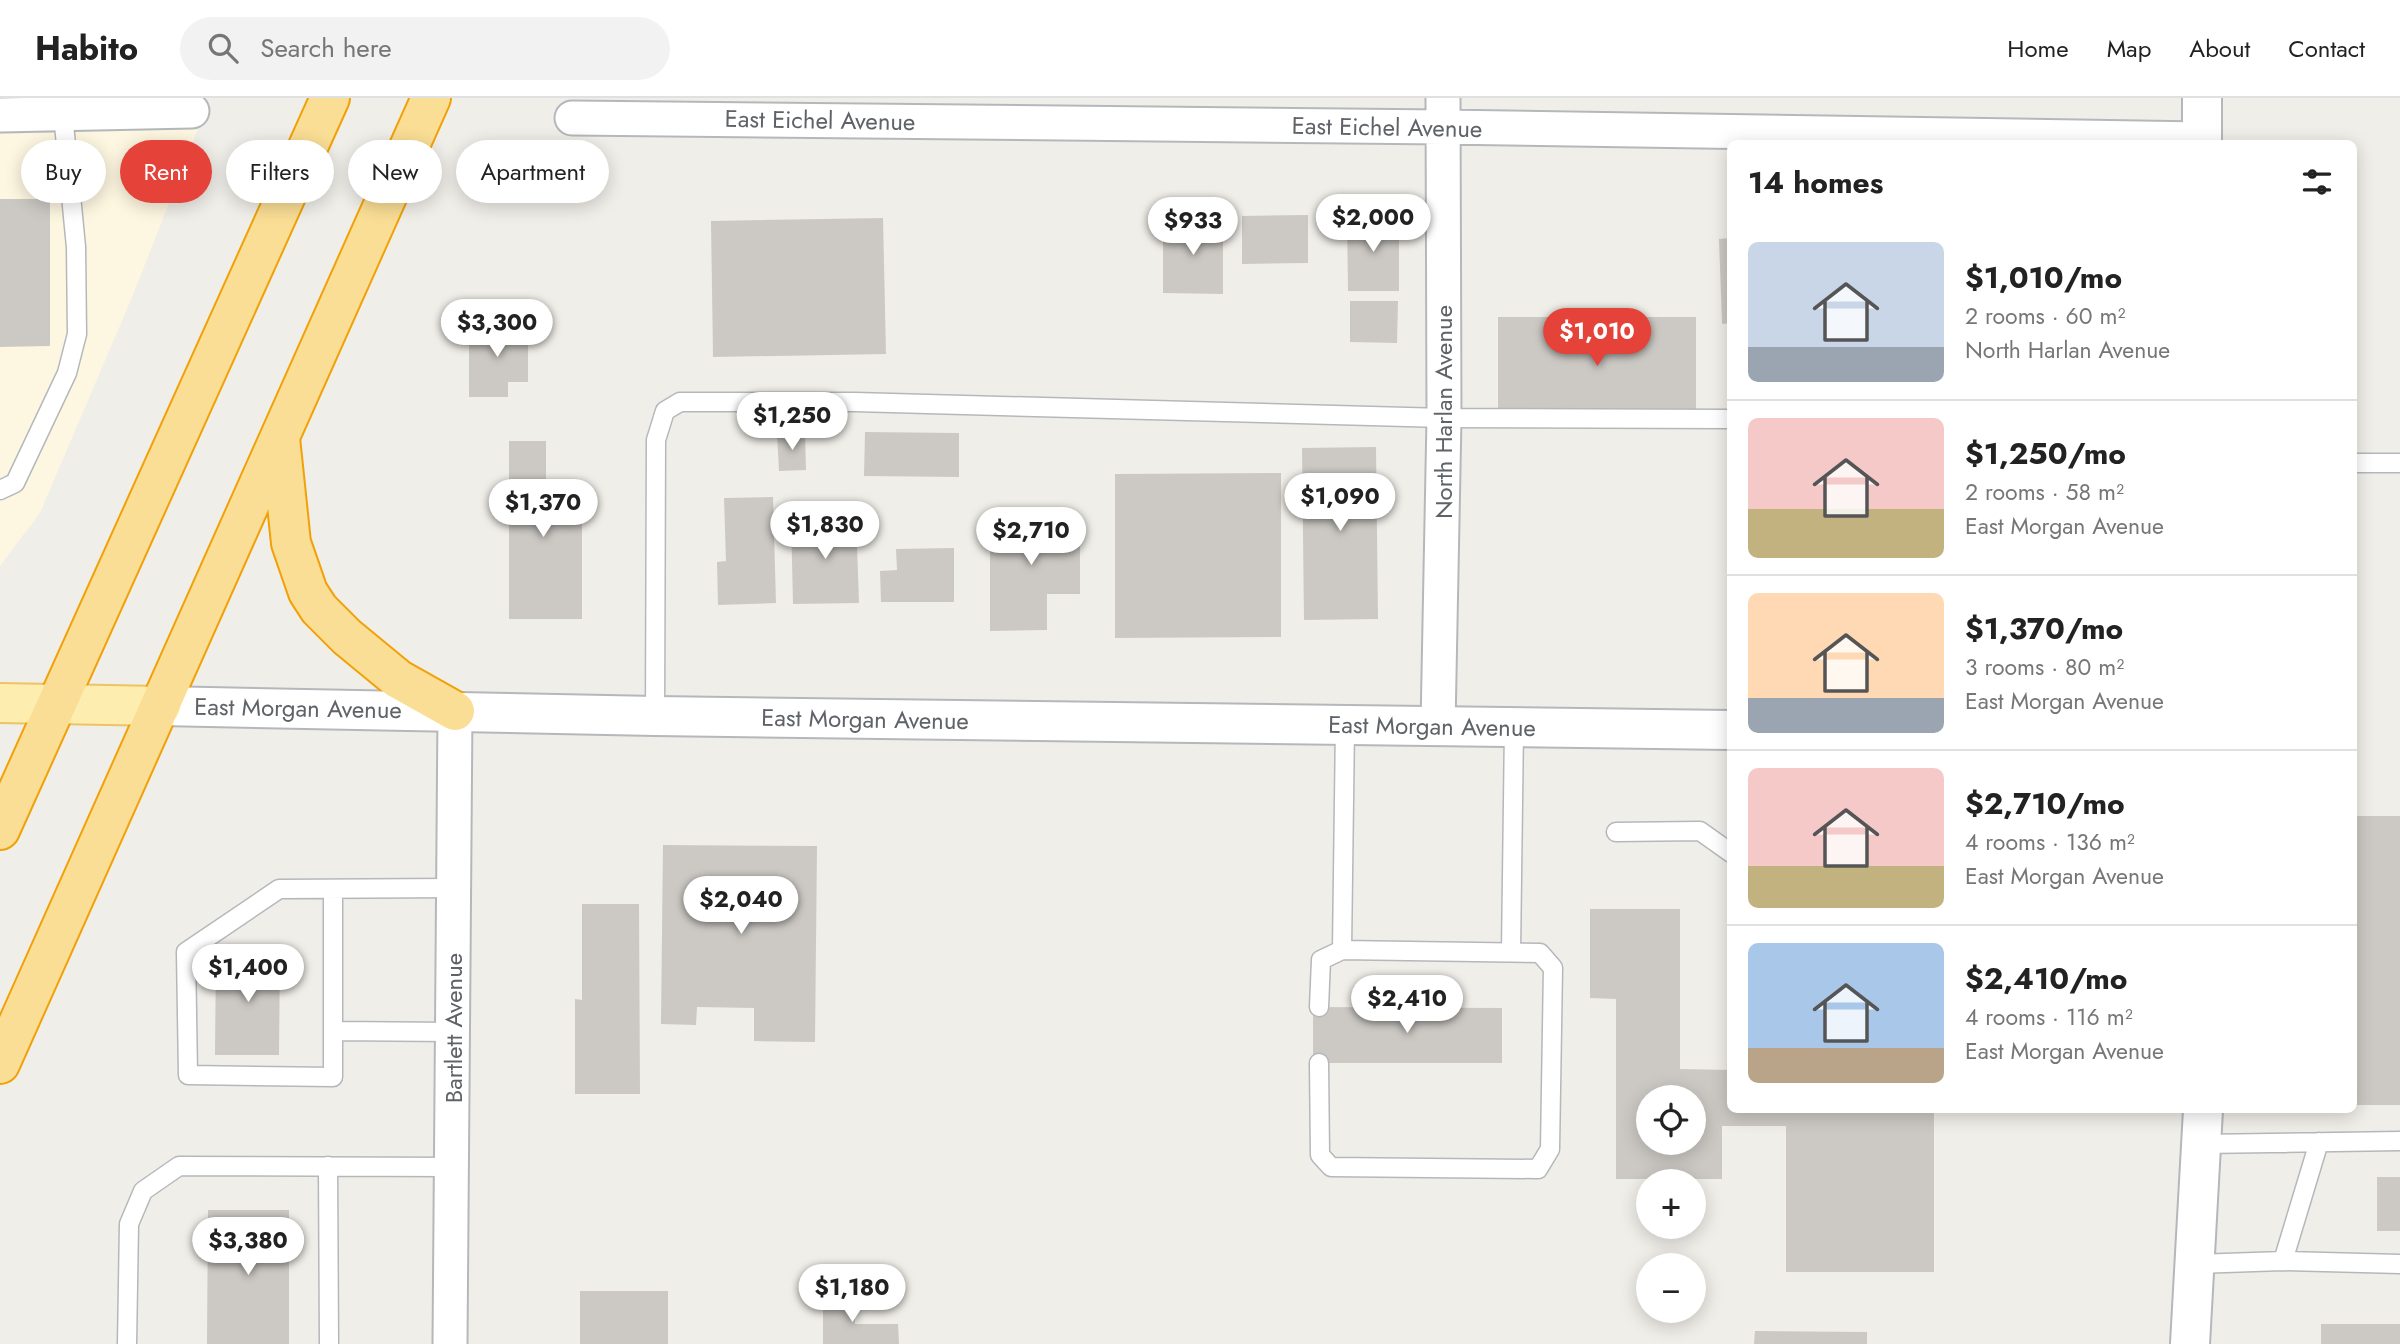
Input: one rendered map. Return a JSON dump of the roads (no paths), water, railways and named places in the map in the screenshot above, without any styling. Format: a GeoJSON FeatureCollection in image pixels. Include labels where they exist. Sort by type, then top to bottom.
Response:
{"type":"FeatureCollection","features":[{"type":"Feature","properties":{"kind":"highway"},"geometry":{"type":"LineString","coordinates":[[0,830],[330,98]]}},
{"type":"Feature","properties":{"kind":"highway"},"geometry":{"type":"LineString","coordinates":[[0,1065],[431,98]]}},
{"type":"Feature","properties":{"kind":"highway"},"geometry":{"type":"LineString","coordinates":[[280,437],[290,543],[308,592],[319,609],[388,670],[455,711]]}},
{"type":"Feature","properties":{"kind":"main road","name":"East Morgan Avenue"},"geometry":{"type":"LineString","coordinates":[[0,703],[161,706]]}},
{"type":"Feature","properties":{"kind":"street"},"geometry":{"type":"LineString","coordinates":[[2202,98],[2202,140]]}},
{"type":"Feature","properties":{"kind":"street","name":"East Eichel Avenue"},"geometry":{"type":"LineString","coordinates":[[572,118],[643,108],[1443,113],[2175,140]]}},
{"type":"Feature","properties":{"kind":"street"},"geometry":{"type":"LineString","coordinates":[[0,115],[192,111]]}},
{"type":"Feature","properties":{"kind":"street","name":"North Harlan Avenue"},"geometry":{"type":"LineString","coordinates":[[1438,726],[1444,418],[1443,113]]}},
{"type":"Feature","properties":{"kind":"street","name":"East Morgan Avenue"},"geometry":{"type":"LineString","coordinates":[[161,706],[654,716],[1727,730]]}},
{"type":"Feature","properties":{"kind":"street","name":"Bartlett Avenue"},"geometry":{"type":"LineString","coordinates":[[450,1344],[455,711]]}},
{"type":"Feature","properties":{"kind":"street"},"geometry":{"type":"LineString","coordinates":[[2190,1344],[2203,1127]]}},
{"type":"Feature","properties":{"kind":"lane"},"geometry":{"type":"LineString","coordinates":[[0,490],[15,484],[67,373],[77,334],[76,247],[63,114]]}},
{"type":"Feature","properties":{"kind":"lane"},"geometry":{"type":"LineString","coordinates":[[654,716],[656,440],[665,411],[680,402],[855,402],[1444,418],[1727,419]]}},
{"type":"Feature","properties":{"kind":"lane"},"geometry":{"type":"LineString","coordinates":[[2357,463],[2400,463]]}},
{"type":"Feature","properties":{"kind":"lane"},"geometry":{"type":"LineString","coordinates":[[1342,950],[1345,725]]}},
{"type":"Feature","properties":{"kind":"lane"},"geometry":{"type":"LineString","coordinates":[[1511,952],[1514,727]]}},
{"type":"Feature","properties":{"kind":"lane"},"geometry":{"type":"LineString","coordinates":[[1616,832],[1700,831],[1727,850]]}},
{"type":"Feature","properties":{"kind":"lane"},"geometry":{"type":"LineString","coordinates":[[333,889],[333,1077],[188,1075],[186,952],[279,889],[454,888]]}},
{"type":"Feature","properties":{"kind":"lane"},"geometry":{"type":"LineString","coordinates":[[1319,1007],[1321,960],[1342,950],[1540,953],[1553,968],[1550,1149],[1538,1169],[1331,1167],[1320,1156],[1320,1063]]}},
{"type":"Feature","properties":{"kind":"lane"},"geometry":{"type":"LineString","coordinates":[[333,1031],[453,1031]]}},
{"type":"Feature","properties":{"kind":"lane"},"geometry":{"type":"LineString","coordinates":[[2203,1127],[2319,1142],[2400,1141]]}},
{"type":"Feature","properties":{"kind":"lane"},"geometry":{"type":"LineString","coordinates":[[2283,1261],[2319,1142]]}},
{"type":"Feature","properties":{"kind":"lane"},"geometry":{"type":"LineString","coordinates":[[127,1344],[129,1224],[143,1191],[179,1166],[452,1167]]}},
{"type":"Feature","properties":{"kind":"lane"},"geometry":{"type":"LineString","coordinates":[[328,1166],[329,1344]]}},
{"type":"Feature","properties":{"kind":"lane"},"geometry":{"type":"LineString","coordinates":[[2196,1264],[2283,1261],[2400,1264]]}}]}
